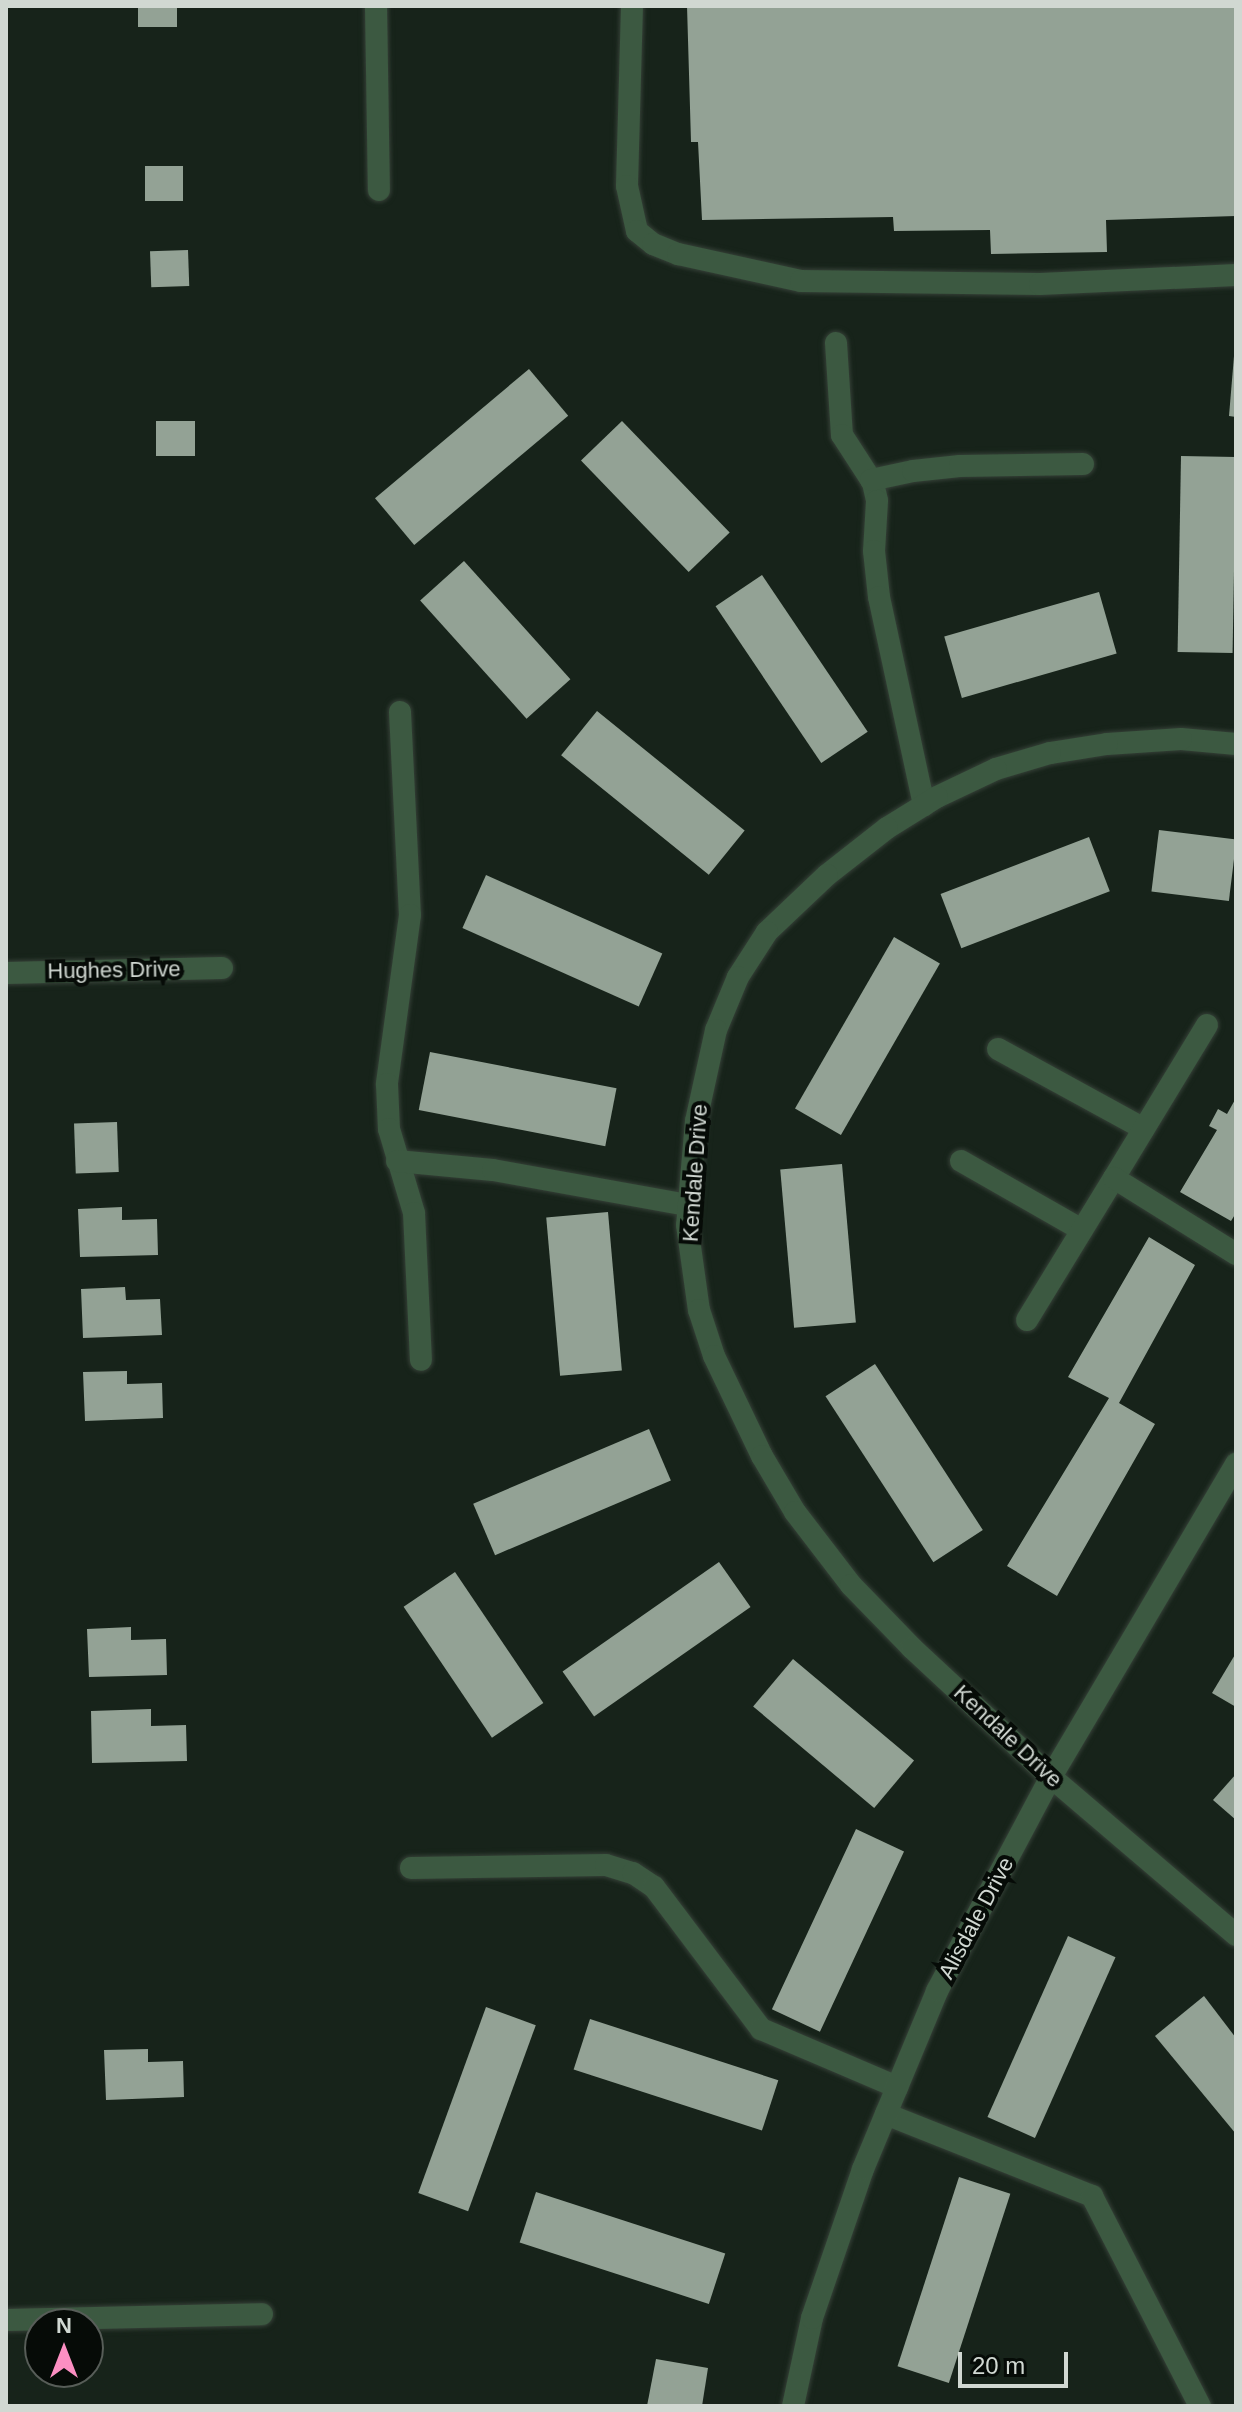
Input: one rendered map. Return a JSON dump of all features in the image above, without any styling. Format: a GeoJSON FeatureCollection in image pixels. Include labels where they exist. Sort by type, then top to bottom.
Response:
{"type":"FeatureCollection","features":[{"type":"Feature","properties":{"kind":"street"},"geometry":{"type":"LineString","coordinates":[[376,6],[379,190]]}},
{"type":"Feature","properties":{"kind":"street"},"geometry":{"type":"LineString","coordinates":[[632,6],[627,186],[637,231],[653,244],[678,254],[801,281],[1040,284],[1236,275]]}},
{"type":"Feature","properties":{"kind":"street"},"geometry":{"type":"LineString","coordinates":[[836,343],[842,435],[871,480],[877,501],[874,551],[879,597],[924,805]]}},
{"type":"Feature","properties":{"kind":"street"},"geometry":{"type":"LineString","coordinates":[[871,480],[960,466],[1083,464]]}},
{"type":"Feature","properties":{"kind":"street"},"geometry":{"type":"LineString","coordinates":[[400,712],[410,915],[387,1084],[389,1129],[414,1213],[419,1252],[421,1360]]}},
{"type":"Feature","properties":{"kind":"street","name":"Kendale Drive"},"geometry":{"type":"LineString","coordinates":[[1236,744],[1181,739],[1107,744],[1050,753],[996,769],[924,805],[887,828],[827,875],[767,932],[738,977],[716,1030],[705,1074],[696,1121],[688,1205],[690,1265],[699,1310],[714,1356],[762,1456],[795,1512],[851,1585],[912,1648],[1051,1777],[1236,1935]]}},
{"type":"Feature","properties":{"kind":"street","name":"Hughes Drive"},"geometry":{"type":"LineString","coordinates":[[6,973],[222,968]]}},
{"type":"Feature","properties":{"kind":"street"},"geometry":{"type":"LineString","coordinates":[[1027,1320],[1207,1025]]}},
{"type":"Feature","properties":{"kind":"street"},"geometry":{"type":"LineString","coordinates":[[998,1049],[1144,1129]]}},
{"type":"Feature","properties":{"kind":"street"},"geometry":{"type":"LineString","coordinates":[[397,1161],[493,1170],[688,1205]]}},
{"type":"Feature","properties":{"kind":"street"},"geometry":{"type":"LineString","coordinates":[[961,1161],[1082,1230]]}},
{"type":"Feature","properties":{"kind":"street"},"geometry":{"type":"LineString","coordinates":[[1114,1178],[1236,1254]]}},
{"type":"Feature","properties":{"kind":"street","name":"Alisdale Drive"},"geometry":{"type":"LineString","coordinates":[[793,2406],[812,2318],[886,2114],[937,1991],[1051,1777],[1236,1464]]}},
{"type":"Feature","properties":{"kind":"street"},"geometry":{"type":"LineString","coordinates":[[411,1868],[606,1865],[633,1873],[654,1887],[761,2029],[897,2087]]}},
{"type":"Feature","properties":{"kind":"street"},"geometry":{"type":"LineString","coordinates":[[886,2114],[1092,2196],[1200,2406]]}},
{"type":"Feature","properties":{"kind":"street"},"geometry":{"type":"LineString","coordinates":[[6,2320],[262,2314]]}},
{"type":"Feature","properties":{"kind":"building"},"geometry":{"type":"Polygon","coordinates":[[[138,6],[177,6],[177,27],[138,27],[138,6]]]}},
{"type":"Feature","properties":{"kind":"building"},"geometry":{"type":"Polygon","coordinates":[[[687,6],[1236,6],[1236,216],[1106,220],[1107,252],[991,254],[990,230],[894,231],[893,217],[702,220],[698,142],[691,142],[687,6]]]}},
{"type":"Feature","properties":{"kind":"building"},"geometry":{"type":"Polygon","coordinates":[[[145,166],[183,166],[183,201],[145,201],[145,166]]]}},
{"type":"Feature","properties":{"kind":"building"},"geometry":{"type":"Polygon","coordinates":[[[188,250],[189,286],[151,287],[150,251],[188,250]]]}},
{"type":"Feature","properties":{"kind":"building"},"geometry":{"type":"Polygon","coordinates":[[[1236,356],[1236,417],[1229,416],[1236,356]]]}},
{"type":"Feature","properties":{"kind":"building"},"geometry":{"type":"Polygon","coordinates":[[[529,369],[568,416],[414,545],[375,498],[529,369]]]}},
{"type":"Feature","properties":{"kind":"building"},"geometry":{"type":"Polygon","coordinates":[[[156,421],[195,421],[195,456],[156,456],[156,421]]]}},
{"type":"Feature","properties":{"kind":"building"},"geometry":{"type":"Polygon","coordinates":[[[622,421],[730,532],[689,572],[581,461],[622,421]]]}},
{"type":"Feature","properties":{"kind":"building"},"geometry":{"type":"Polygon","coordinates":[[[1181,456],[1236,457],[1233,653],[1178,652],[1181,456]]]}},
{"type":"Feature","properties":{"kind":"building"},"geometry":{"type":"Polygon","coordinates":[[[464,561],[570,679],[527,719],[420,600],[464,561]]]}},
{"type":"Feature","properties":{"kind":"building"},"geometry":{"type":"Polygon","coordinates":[[[762,575],[868,732],[821,763],[716,606],[762,575]]]}},
{"type":"Feature","properties":{"kind":"building"},"geometry":{"type":"Polygon","coordinates":[[[1099,592],[1117,654],[962,698],[944,636],[1099,592]]]}},
{"type":"Feature","properties":{"kind":"building"},"geometry":{"type":"Polygon","coordinates":[[[597,711],[745,831],[709,875],[561,755],[597,711]]]}},
{"type":"Feature","properties":{"kind":"building"},"geometry":{"type":"Polygon","coordinates":[[[1159,830],[1236,839],[1229,901],[1151,892],[1159,830]]]}},
{"type":"Feature","properties":{"kind":"building"},"geometry":{"type":"Polygon","coordinates":[[[1089,837],[1110,891],[961,948],[941,894],[1089,837]]]}},
{"type":"Feature","properties":{"kind":"building"},"geometry":{"type":"Polygon","coordinates":[[[486,875],[662,954],[639,1006],[462,928],[486,875]]]}},
{"type":"Feature","properties":{"kind":"building"},"geometry":{"type":"Polygon","coordinates":[[[894,937],[940,964],[841,1135],[795,1108],[894,937]]]}},
{"type":"Feature","properties":{"kind":"building"},"geometry":{"type":"Polygon","coordinates":[[[430,1052],[617,1088],[605,1146],[419,1110],[430,1052]]]}},
{"type":"Feature","properties":{"kind":"building"},"geometry":{"type":"Polygon","coordinates":[[[1236,1098],[1236,1213],[1231,1221],[1180,1192],[1217,1130],[1209,1126],[1218,1109],[1227,1114],[1236,1098]]]}},
{"type":"Feature","properties":{"kind":"building"},"geometry":{"type":"Polygon","coordinates":[[[117,1122],[119,1172],[76,1173],[74,1124],[117,1122]]]}},
{"type":"Feature","properties":{"kind":"building"},"geometry":{"type":"Polygon","coordinates":[[[842,1164],[856,1322],[794,1328],[780,1169],[842,1164]]]}},
{"type":"Feature","properties":{"kind":"building"},"geometry":{"type":"Polygon","coordinates":[[[122,1207],[122,1220],[157,1219],[158,1255],[80,1257],[78,1209],[122,1207]]]}},
{"type":"Feature","properties":{"kind":"building"},"geometry":{"type":"Polygon","coordinates":[[[608,1212],[622,1370],[560,1376],[546,1217],[608,1212]]]}},
{"type":"Feature","properties":{"kind":"building"},"geometry":{"type":"Polygon","coordinates":[[[1149,1237],[1195,1265],[1119,1403],[1155,1424],[1057,1596],[1007,1566],[1109,1398],[1068,1377],[1149,1237]]]}},
{"type":"Feature","properties":{"kind":"building"},"geometry":{"type":"Polygon","coordinates":[[[125,1287],[126,1300],[160,1299],[162,1335],[83,1338],[81,1289],[125,1287]]]}},
{"type":"Feature","properties":{"kind":"building"},"geometry":{"type":"Polygon","coordinates":[[[875,1364],[983,1530],[933,1562],[826,1396],[875,1364]]]}},
{"type":"Feature","properties":{"kind":"building"},"geometry":{"type":"Polygon","coordinates":[[[127,1371],[127,1384],[162,1383],[163,1418],[85,1421],[83,1372],[127,1371]]]}},
{"type":"Feature","properties":{"kind":"building"},"geometry":{"type":"Polygon","coordinates":[[[649,1429],[671,1481],[495,1555],[473,1504],[649,1429]]]}},
{"type":"Feature","properties":{"kind":"building"},"geometry":{"type":"Polygon","coordinates":[[[719,1562],[751,1607],[594,1717],[563,1672],[719,1562]]]}},
{"type":"Feature","properties":{"kind":"building"},"geometry":{"type":"Polygon","coordinates":[[[455,1572],[543,1703],[492,1738],[404,1607],[455,1572]]]}},
{"type":"Feature","properties":{"kind":"building"},"geometry":{"type":"Polygon","coordinates":[[[131,1627],[131,1640],[166,1639],[167,1675],[89,1677],[87,1629],[131,1627]]]}},
{"type":"Feature","properties":{"kind":"building"},"geometry":{"type":"Polygon","coordinates":[[[1236,1653],[1236,1707],[1212,1693],[1236,1653]]]}},
{"type":"Feature","properties":{"kind":"building"},"geometry":{"type":"Polygon","coordinates":[[[793,1659],[914,1761],[874,1808],[753,1706],[793,1659]]]}},
{"type":"Feature","properties":{"kind":"building"},"geometry":{"type":"Polygon","coordinates":[[[151,1709],[151,1726],[186,1725],[187,1761],[92,1763],[91,1711],[151,1709]]]}},
{"type":"Feature","properties":{"kind":"building"},"geometry":{"type":"Polygon","coordinates":[[[1236,1774],[1236,1820],[1213,1800],[1236,1774]]]}},
{"type":"Feature","properties":{"kind":"building"},"geometry":{"type":"Polygon","coordinates":[[[856,1829],[904,1851],[820,2032],[772,2009],[856,1829]]]}},
{"type":"Feature","properties":{"kind":"building"},"geometry":{"type":"Polygon","coordinates":[[[1068,1936],[1116,1957],[1035,2138],[987,2117],[1068,1936]]]}},
{"type":"Feature","properties":{"kind":"building"},"geometry":{"type":"Polygon","coordinates":[[[1204,1996],[1236,2038],[1236,2134],[1155,2036],[1204,1996]]]}},
{"type":"Feature","properties":{"kind":"building"},"geometry":{"type":"Polygon","coordinates":[[[486,2007],[536,2025],[468,2211],[418,2193],[486,2007]]]}},
{"type":"Feature","properties":{"kind":"building"},"geometry":{"type":"Polygon","coordinates":[[[590,2019],[778,2080],[762,2131],[574,2069],[590,2019]]]}},
{"type":"Feature","properties":{"kind":"building"},"geometry":{"type":"Polygon","coordinates":[[[148,2049],[148,2062],[183,2061],[184,2097],[106,2100],[104,2050],[148,2049]]]}},
{"type":"Feature","properties":{"kind":"building"},"geometry":{"type":"Polygon","coordinates":[[[959,2177],[1010,2194],[949,2383],[898,2366],[959,2177]]]}},
{"type":"Feature","properties":{"kind":"building"},"geometry":{"type":"Polygon","coordinates":[[[536,2192],[725,2253],[709,2304],[520,2242],[536,2192]]]}},
{"type":"Feature","properties":{"kind":"building"},"geometry":{"type":"Polygon","coordinates":[[[656,2359],[708,2368],[702,2406],[647,2406],[656,2359]]]}}]}
